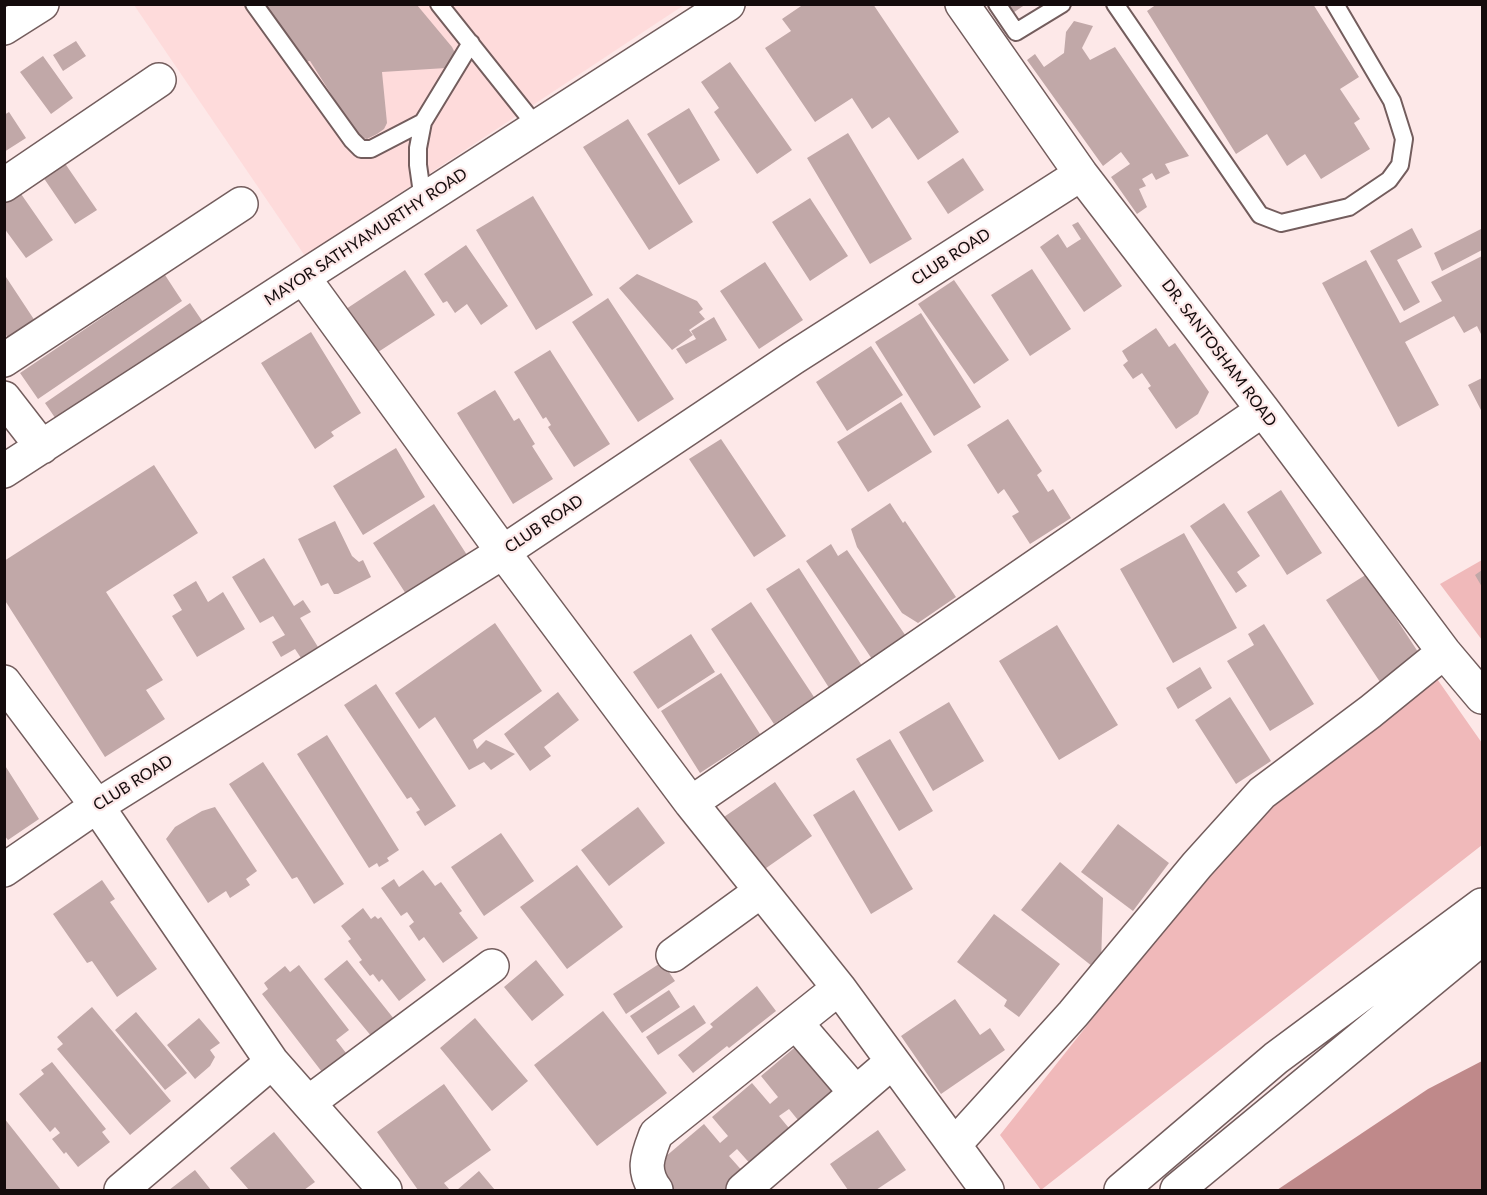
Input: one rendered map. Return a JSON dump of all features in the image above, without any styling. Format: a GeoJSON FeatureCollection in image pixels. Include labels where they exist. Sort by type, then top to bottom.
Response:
{"type":"FeatureCollection","features":[{"type":"Feature","properties":{"kind":"street"},"geometry":{"type":"LineString","coordinates":[[4,28],[42,4]]}},
{"type":"Feature","properties":{"kind":"street","name":"MAYOR SATHYAMURTHY ROAD"},"geometry":{"type":"LineString","coordinates":[[4,471],[728,4]]}},
{"type":"Feature","properties":{"kind":"street","name":"DR. SANTOSHAM ROAD"},"geometry":{"type":"LineString","coordinates":[[962,4],[1081,174],[1263,410],[1444,652],[1482,696]]}},
{"type":"Feature","properties":{"kind":"street"},"geometry":{"type":"LineString","coordinates":[[4,185],[159,80]]}},
{"type":"Feature","properties":{"kind":"street","name":"CLUB ROAD"},"geometry":{"type":"LineString","coordinates":[[4,870],[97,806],[503,552],[793,358],[1081,174]]}},
{"type":"Feature","properties":{"kind":"street"},"geometry":{"type":"LineString","coordinates":[[4,360],[241,204]]}},
{"type":"Feature","properties":{"kind":"street"},"geometry":{"type":"LineString","coordinates":[[303,277],[503,552],[691,803],[839,988],[955,1144],[987,1191]]}},
{"type":"Feature","properties":{"kind":"street"},"geometry":{"type":"LineString","coordinates":[[4,398],[42,447]]}},
{"type":"Feature","properties":{"kind":"street"},"geometry":{"type":"LineString","coordinates":[[691,803],[1263,410]]}},
{"type":"Feature","properties":{"kind":"street"},"geometry":{"type":"LineString","coordinates":[[955,1144],[1073,1014],[1197,865],[1262,793],[1370,712],[1444,652]]}},
{"type":"Feature","properties":{"kind":"street"},"geometry":{"type":"LineString","coordinates":[[4,682],[97,806],[272,1062],[385,1191]]}},
{"type":"Feature","properties":{"kind":"street"},"geometry":{"type":"LineString","coordinates":[[673,955],[761,891]]}},
{"type":"Feature","properties":{"kind":"street"},"geometry":{"type":"LineString","coordinates":[[1121,1191],[1276,1058],[1482,905]]}},
{"type":"Feature","properties":{"kind":"street"},"geometry":{"type":"LineString","coordinates":[[1177,1191],[1482,938]]}},
{"type":"Feature","properties":{"kind":"street"},"geometry":{"type":"LineString","coordinates":[[308,1103],[492,966]]}},
{"type":"Feature","properties":{"kind":"street"},"geometry":{"type":"LineString","coordinates":[[656,1191],[648,1180],[647,1158],[657,1134],[839,988]]}},
{"type":"Feature","properties":{"kind":"street"},"geometry":{"type":"LineString","coordinates":[[796,1023],[856,1093]]}},
{"type":"Feature","properties":{"kind":"street"},"geometry":{"type":"LineString","coordinates":[[121,1191],[272,1062]]}},
{"type":"Feature","properties":{"kind":"street"},"geometry":{"type":"LineString","coordinates":[[743,1191],[892,1062]]}},
{"type":"Feature","properties":{"kind":"lane"},"geometry":{"type":"LineString","coordinates":[[254,4],[352,140],[361,149],[371,149],[423,122]]}},
{"type":"Feature","properties":{"kind":"lane"},"geometry":{"type":"LineString","coordinates":[[439,4],[537,127]]}},
{"type":"Feature","properties":{"kind":"lane"},"geometry":{"type":"LineString","coordinates":[[997,4],[1016,32],[1062,4]]}},
{"type":"Feature","properties":{"kind":"lane"},"geometry":{"type":"LineString","coordinates":[[1115,4],[1260,214],[1281,223],[1349,207],[1389,180],[1400,165],[1404,139],[1392,101],[1335,4]]}},
{"type":"Feature","properties":{"kind":"lane"},"geometry":{"type":"LineString","coordinates":[[423,200],[418,165],[423,122],[471,43]]}},
{"type":"Feature","properties":{"kind":"shaded area"},"geometry":{"type":"Polygon","coordinates":[[[134,5],[684,5],[305,256],[134,5]]]}},
{"type":"Feature","properties":{"kind":"shaded area"},"geometry":{"type":"Polygon","coordinates":[[[1482,560],[1482,640],[1440,584],[1482,560]]]}},
{"type":"Feature","properties":{"kind":"shaded area"},"geometry":{"type":"Polygon","coordinates":[[[1435,676],[1482,743],[1482,845],[1041,1190],[1000,1135],[1278,785],[1435,676]]]}},
{"type":"Feature","properties":{"kind":"shaded area"},"geometry":{"type":"Polygon","coordinates":[[[1482,1061],[1482,1190],[1277,1190],[1428,1089],[1482,1061]]]}},
{"type":"Feature","properties":{"kind":"building"},"geometry":{"type":"Polygon","coordinates":[[[804,4],[873,4],[959,132],[918,160],[889,117],[872,129],[852,98],[815,122],[765,48],[791,31],[782,19],[804,4]]]}},
{"type":"Feature","properties":{"kind":"building"},"geometry":{"type":"Polygon","coordinates":[[[1003,4],[1026,4],[1010,15],[1003,4]]]}},
{"type":"Feature","properties":{"kind":"building"},"geometry":{"type":"Polygon","coordinates":[[[1157,4],[1313,4],[1359,77],[1340,89],[1360,119],[1354,123],[1370,149],[1321,179],[1305,154],[1287,166],[1267,134],[1236,154],[1147,11],[1157,4]]]}},
{"type":"Feature","properties":{"kind":"building"},"geometry":{"type":"Polygon","coordinates":[[[258,5],[417,5],[452,47],[453,60],[446,68],[382,72],[387,123],[384,129],[377,134],[367,139],[362,138],[352,127],[310,61],[298,63],[258,5]]]}},
{"type":"Feature","properties":{"kind":"building"},"geometry":{"type":"Polygon","coordinates":[[[1074,21],[1093,26],[1082,48],[1090,60],[1115,47],[1189,156],[1165,164],[1170,173],[1156,180],[1152,173],[1142,179],[1146,186],[1139,189],[1147,207],[1137,214],[1111,177],[1130,164],[1121,152],[1103,166],[1027,60],[1035,54],[1044,67],[1064,53],[1066,32],[1074,21]]]}},
{"type":"Feature","properties":{"kind":"building"},"geometry":{"type":"Polygon","coordinates":[[[76,41],[86,56],[63,71],[53,55],[76,41]]]}},
{"type":"Feature","properties":{"kind":"building"},"geometry":{"type":"Polygon","coordinates":[[[43,56],[73,98],[51,114],[20,72],[43,56]]]}},
{"type":"Feature","properties":{"kind":"building"},"geometry":{"type":"Polygon","coordinates":[[[730,62],[792,150],[757,174],[714,112],[719,108],[701,82],[730,62]]]}},
{"type":"Feature","properties":{"kind":"building"},"geometry":{"type":"Polygon","coordinates":[[[689,108],[720,160],[679,185],[647,134],[689,108]]]}},
{"type":"Feature","properties":{"kind":"building"},"geometry":{"type":"Polygon","coordinates":[[[9,112],[26,138],[4,152],[4,115],[9,112]]]}},
{"type":"Feature","properties":{"kind":"building"},"geometry":{"type":"Polygon","coordinates":[[[628,119],[693,222],[649,250],[583,147],[628,119]]]}},
{"type":"Feature","properties":{"kind":"building"},"geometry":{"type":"Polygon","coordinates":[[[848,133],[912,239],[870,264],[807,158],[848,133]]]}},
{"type":"Feature","properties":{"kind":"building"},"geometry":{"type":"Polygon","coordinates":[[[963,158],[984,190],[948,214],[927,182],[963,158]]]}},
{"type":"Feature","properties":{"kind":"building"},"geometry":{"type":"Polygon","coordinates":[[[64,162],[97,210],[75,224],[43,177],[64,162]]]}},
{"type":"Feature","properties":{"kind":"building"},"geometry":{"type":"Polygon","coordinates":[[[19,191],[53,240],[26,258],[4,228],[4,201],[19,191]]]}},
{"type":"Feature","properties":{"kind":"building"},"geometry":{"type":"Polygon","coordinates":[[[533,196],[593,295],[536,330],[476,230],[533,196]]]}},
{"type":"Feature","properties":{"kind":"building"},"geometry":{"type":"Polygon","coordinates":[[[810,198],[848,256],[810,281],[772,222],[810,198]]]}},
{"type":"Feature","properties":{"kind":"building"},"geometry":{"type":"Polygon","coordinates":[[[1078,222],[1122,286],[1084,312],[1040,247],[1058,234],[1067,248],[1081,239],[1072,225],[1078,222]]]}},
{"type":"Feature","properties":{"kind":"building"},"geometry":{"type":"Polygon","coordinates":[[[1412,228],[1422,247],[1397,260],[1420,302],[1404,311],[1370,251],[1412,228]]]}},
{"type":"Feature","properties":{"kind":"building"},"geometry":{"type":"Polygon","coordinates":[[[1481,229],[1482,250],[1442,271],[1434,253],[1481,229]]]}},
{"type":"Feature","properties":{"kind":"building"},"geometry":{"type":"Polygon","coordinates":[[[466,245],[508,306],[481,325],[467,304],[455,313],[447,301],[443,303],[424,274],[466,245]]]}},
{"type":"Feature","properties":{"kind":"building"},"geometry":{"type":"Polygon","coordinates":[[[1482,256],[1482,336],[1477,326],[1464,333],[1454,316],[1405,342],[1439,405],[1398,427],[1322,283],[1366,260],[1400,323],[1442,301],[1431,282],[1482,256]]]}},
{"type":"Feature","properties":{"kind":"building"},"geometry":{"type":"Polygon","coordinates":[[[765,262],[803,320],[759,349],[720,291],[765,262]]]}},
{"type":"Feature","properties":{"kind":"building"},"geometry":{"type":"Polygon","coordinates":[[[1032,269],[1071,329],[1030,356],[991,295],[1032,269]]]}},
{"type":"Feature","properties":{"kind":"building"},"geometry":{"type":"Polygon","coordinates":[[[405,270],[435,315],[372,356],[343,311],[405,270]]]}},
{"type":"Feature","properties":{"kind":"building"},"geometry":{"type":"Polygon","coordinates":[[[637,274],[697,301],[703,309],[699,312],[705,319],[689,330],[693,335],[672,350],[619,288],[637,274]]]}},
{"type":"Feature","properties":{"kind":"building"},"geometry":{"type":"Polygon","coordinates":[[[165,275],[182,301],[38,399],[20,373],[165,275]]]}},
{"type":"Feature","properties":{"kind":"building"},"geometry":{"type":"Polygon","coordinates":[[[6,277],[37,324],[10,341],[4,332],[4,278],[6,277]]]}},
{"type":"Feature","properties":{"kind":"building"},"geometry":{"type":"Polygon","coordinates":[[[954,280],[1009,360],[974,384],[918,304],[954,280]]]}},
{"type":"Feature","properties":{"kind":"building"},"geometry":{"type":"Polygon","coordinates":[[[608,298],[674,399],[638,422],[572,322],[608,298]]]}},
{"type":"Feature","properties":{"kind":"building"},"geometry":{"type":"Polygon","coordinates":[[[190,303],[209,331],[64,431],[45,403],[190,303]]]}},
{"type":"Feature","properties":{"kind":"building"},"geometry":{"type":"Polygon","coordinates":[[[921,313],[981,407],[934,436],[875,342],[921,313]]]}},
{"type":"Feature","properties":{"kind":"building"},"geometry":{"type":"Polygon","coordinates":[[[714,317],[727,340],[686,364],[676,349],[696,339],[691,331],[714,317]]]}},
{"type":"Feature","properties":{"kind":"building"},"geometry":{"type":"Polygon","coordinates":[[[1156,328],[1169,347],[1175,343],[1209,392],[1198,414],[1176,429],[1148,388],[1151,386],[1142,373],[1133,379],[1123,365],[1128,361],[1122,351],[1156,328]]]}},
{"type":"Feature","properties":{"kind":"building"},"geometry":{"type":"Polygon","coordinates":[[[311,332],[361,413],[331,432],[334,436],[315,449],[261,363],[311,332]]]}},
{"type":"Feature","properties":{"kind":"building"},"geometry":{"type":"Polygon","coordinates":[[[871,346],[903,395],[847,431],[816,382],[871,346]]]}},
{"type":"Feature","properties":{"kind":"building"},"geometry":{"type":"Polygon","coordinates":[[[550,350],[610,444],[574,467],[548,427],[551,425],[546,417],[543,419],[514,372],[550,350]]]}},
{"type":"Feature","properties":{"kind":"building"},"geometry":{"type":"Polygon","coordinates":[[[1482,378],[1482,412],[1468,385],[1482,378]]]}},
{"type":"Feature","properties":{"kind":"building"},"geometry":{"type":"Polygon","coordinates":[[[495,390],[514,421],[519,418],[535,444],[532,446],[553,479],[513,504],[457,413],[495,390]]]}},
{"type":"Feature","properties":{"kind":"building"},"geometry":{"type":"Polygon","coordinates":[[[901,402],[932,452],[868,492],[837,442],[901,402]]]}},
{"type":"Feature","properties":{"kind":"building"},"geometry":{"type":"Polygon","coordinates":[[[1008,419],[1042,471],[1037,475],[1048,492],[1053,489],[1071,518],[1030,544],[1012,516],[1019,512],[1004,489],[998,494],[967,445],[1008,419]]]}},
{"type":"Feature","properties":{"kind":"building"},"geometry":{"type":"Polygon","coordinates":[[[721,439],[786,536],[754,557],[689,459],[721,439]]]}},
{"type":"Feature","properties":{"kind":"building"},"geometry":{"type":"Polygon","coordinates":[[[396,448],[425,497],[363,535],[333,486],[396,448]]]}},
{"type":"Feature","properties":{"kind":"building"},"geometry":{"type":"Polygon","coordinates":[[[154,465],[198,533],[106,592],[163,680],[146,690],[165,719],[105,757],[4,599],[4,561],[154,465]]]}},
{"type":"Feature","properties":{"kind":"building"},"geometry":{"type":"Polygon","coordinates":[[[1281,490],[1322,553],[1287,575],[1247,512],[1281,490]]]}},
{"type":"Feature","properties":{"kind":"building"},"geometry":{"type":"Polygon","coordinates":[[[890,503],[903,523],[905,521],[956,597],[918,623],[902,613],[857,547],[851,529],[890,503]]]}},
{"type":"Feature","properties":{"kind":"building"},"geometry":{"type":"Polygon","coordinates":[[[1224,503],[1260,556],[1237,572],[1247,586],[1236,593],[1190,526],[1224,503]]]}},
{"type":"Feature","properties":{"kind":"building"},"geometry":{"type":"Polygon","coordinates":[[[434,504],[467,555],[406,594],[373,543],[434,504]]]}},
{"type":"Feature","properties":{"kind":"building"},"geometry":{"type":"Polygon","coordinates":[[[335,521],[352,556],[359,562],[363,560],[371,577],[338,594],[334,594],[328,583],[321,586],[298,539],[335,521]]]}},
{"type":"Feature","properties":{"kind":"building"},"geometry":{"type":"Polygon","coordinates":[[[1184,533],[1237,628],[1173,663],[1120,569],[1184,533]]]}},
{"type":"Feature","properties":{"kind":"building"},"geometry":{"type":"Polygon","coordinates":[[[831,544],[838,556],[847,550],[912,645],[878,668],[806,561],[831,544]]]}},
{"type":"Feature","properties":{"kind":"building"},"geometry":{"type":"Polygon","coordinates":[[[264,558],[294,606],[303,600],[311,612],[300,618],[318,647],[301,658],[295,649],[281,657],[272,642],[285,635],[273,616],[260,623],[232,577],[264,558]]]}},
{"type":"Feature","properties":{"kind":"building"},"geometry":{"type":"Polygon","coordinates":[[[799,568],[866,672],[833,694],[766,589],[799,568]]]}},
{"type":"Feature","properties":{"kind":"building"},"geometry":{"type":"Polygon","coordinates":[[[1482,570],[1482,587],[1475,575],[1482,570]]]}},
{"type":"Feature","properties":{"kind":"building"},"geometry":{"type":"Polygon","coordinates":[[[1367,574],[1420,655],[1380,682],[1326,600],[1367,574]]]}},
{"type":"Feature","properties":{"kind":"building"},"geometry":{"type":"Polygon","coordinates":[[[196,581],[208,602],[223,592],[245,629],[197,657],[172,616],[182,610],[173,595],[196,581]]]}},
{"type":"Feature","properties":{"kind":"building"},"geometry":{"type":"Polygon","coordinates":[[[751,602],[814,697],[774,724],[711,629],[751,602]]]}},
{"type":"Feature","properties":{"kind":"building"},"geometry":{"type":"Polygon","coordinates":[[[495,623],[542,691],[473,740],[477,749],[486,740],[515,754],[491,770],[484,762],[469,770],[435,717],[419,729],[395,693],[495,623]]]}},
{"type":"Feature","properties":{"kind":"building"},"geometry":{"type":"Polygon","coordinates":[[[1264,624],[1314,704],[1270,731],[1227,661],[1254,645],[1248,634],[1264,624]]]}},
{"type":"Feature","properties":{"kind":"building"},"geometry":{"type":"Polygon","coordinates":[[[1057,625],[1118,725],[1059,760],[999,661],[1057,625]]]}},
{"type":"Feature","properties":{"kind":"building"},"geometry":{"type":"Polygon","coordinates":[[[691,634],[715,672],[658,709],[633,672],[691,634]]]}},
{"type":"Feature","properties":{"kind":"building"},"geometry":{"type":"Polygon","coordinates":[[[1200,667],[1212,688],[1178,709],[1166,688],[1200,667]]]}},
{"type":"Feature","properties":{"kind":"building"},"geometry":{"type":"Polygon","coordinates":[[[721,673],[760,734],[700,773],[661,711],[721,673]]]}},
{"type":"Feature","properties":{"kind":"building"},"geometry":{"type":"Polygon","coordinates":[[[376,684],[456,806],[425,826],[416,812],[420,810],[411,797],[407,799],[344,705],[376,684]]]}},
{"type":"Feature","properties":{"kind":"building"},"geometry":{"type":"Polygon","coordinates":[[[558,692],[579,720],[544,747],[551,756],[530,771],[504,734],[558,692]]]}},
{"type":"Feature","properties":{"kind":"building"},"geometry":{"type":"Polygon","coordinates":[[[1230,697],[1271,761],[1236,784],[1195,720],[1230,697]]]}},
{"type":"Feature","properties":{"kind":"building"},"geometry":{"type":"Polygon","coordinates":[[[949,702],[984,761],[933,791],[899,732],[949,702]]]}},
{"type":"Feature","properties":{"kind":"building"},"geometry":{"type":"Polygon","coordinates":[[[327,735],[399,850],[387,858],[389,861],[379,867],[377,863],[369,868],[297,754],[327,735]]]}},
{"type":"Feature","properties":{"kind":"building"},"geometry":{"type":"Polygon","coordinates":[[[890,739],[933,811],[899,831],[856,759],[890,739]]]}},
{"type":"Feature","properties":{"kind":"building"},"geometry":{"type":"Polygon","coordinates":[[[263,762],[344,884],[314,904],[297,877],[292,879],[229,784],[263,762]]]}},
{"type":"Feature","properties":{"kind":"building"},"geometry":{"type":"Polygon","coordinates":[[[4,764],[39,819],[8,840],[4,835],[4,764]]]}},
{"type":"Feature","properties":{"kind":"building"},"geometry":{"type":"Polygon","coordinates":[[[775,782],[812,836],[759,873],[721,819],[775,782]]]}},
{"type":"Feature","properties":{"kind":"building"},"geometry":{"type":"Polygon","coordinates":[[[854,790],[913,889],[871,914],[813,815],[854,790]]]}},
{"type":"Feature","properties":{"kind":"building"},"geometry":{"type":"Polygon","coordinates":[[[215,807],[257,871],[246,879],[250,885],[230,898],[226,891],[208,903],[166,839],[175,827],[202,811],[215,807]]]}},
{"type":"Feature","properties":{"kind":"building"},"geometry":{"type":"Polygon","coordinates":[[[638,807],[665,843],[609,886],[581,850],[638,807]]]}},
{"type":"Feature","properties":{"kind":"building"},"geometry":{"type":"Polygon","coordinates":[[[1118,824],[1169,863],[1133,911],[1081,872],[1118,824]]]}},
{"type":"Feature","properties":{"kind":"building"},"geometry":{"type":"Polygon","coordinates":[[[501,833],[534,881],[484,916],[451,867],[501,833]]]}},
{"type":"Feature","properties":{"kind":"building"},"geometry":{"type":"Polygon","coordinates":[[[1060,862],[1103,898],[1101,964],[1097,970],[1021,910],[1060,862]]]}},
{"type":"Feature","properties":{"kind":"building"},"geometry":{"type":"Polygon","coordinates":[[[577,865],[623,927],[567,969],[520,907],[577,865]]]}},
{"type":"Feature","properties":{"kind":"building"},"geometry":{"type":"Polygon","coordinates":[[[423,870],[435,886],[441,882],[462,911],[459,913],[478,938],[443,963],[424,937],[419,941],[409,926],[414,922],[407,912],[401,916],[381,888],[394,879],[399,887],[423,870]]]}},
{"type":"Feature","properties":{"kind":"building"},"geometry":{"type":"Polygon","coordinates":[[[102,880],[115,899],[110,902],[157,969],[117,997],[92,961],[87,963],[53,914],[102,880]]]}},
{"type":"Feature","properties":{"kind":"building"},"geometry":{"type":"Polygon","coordinates":[[[363,908],[371,919],[375,916],[378,919],[381,917],[426,980],[399,1001],[382,979],[379,982],[373,974],[370,976],[359,962],[362,960],[348,941],[351,939],[341,926],[363,908]]]}},
{"type":"Feature","properties":{"kind":"building"},"geometry":{"type":"Polygon","coordinates":[[[994,914],[1060,964],[1019,1017],[1004,1006],[1007,1000],[957,962],[994,914]]]}},
{"type":"Feature","properties":{"kind":"building"},"geometry":{"type":"Polygon","coordinates":[[[347,960],[394,1019],[372,1037],[324,979],[347,960]]]}},
{"type":"Feature","properties":{"kind":"building"},"geometry":{"type":"Polygon","coordinates":[[[536,960],[564,995],[532,1021],[504,987],[536,960]]]}},
{"type":"Feature","properties":{"kind":"building"},"geometry":{"type":"Polygon","coordinates":[[[662,962],[675,981],[626,1014],[613,994],[662,962]]]}},
{"type":"Feature","properties":{"kind":"building"},"geometry":{"type":"Polygon","coordinates":[[[299,965],[349,1030],[336,1040],[346,1053],[322,1072],[262,994],[268,989],[264,983],[285,966],[290,972],[299,965]]]}},
{"type":"Feature","properties":{"kind":"building"},"geometry":{"type":"Polygon","coordinates":[[[757,986],[776,1011],[693,1073],[678,1055],[713,1027],[710,1024],[757,986]]]}},
{"type":"Feature","properties":{"kind":"building"},"geometry":{"type":"Polygon","coordinates":[[[669,990],[680,1007],[642,1033],[630,1016],[669,990]]]}},
{"type":"Feature","properties":{"kind":"building"},"geometry":{"type":"Polygon","coordinates":[[[955,999],[980,1035],[990,1028],[1005,1050],[941,1094],[901,1036],[955,999]]]}},
{"type":"Feature","properties":{"kind":"building"},"geometry":{"type":"Polygon","coordinates":[[[694,1005],[706,1023],[658,1055],[646,1037],[694,1005]]]}},
{"type":"Feature","properties":{"kind":"building"},"geometry":{"type":"Polygon","coordinates":[[[92,1007],[171,1101],[130,1135],[57,1049],[63,1044],[57,1037],[92,1007]]]}},
{"type":"Feature","properties":{"kind":"building"},"geometry":{"type":"Polygon","coordinates":[[[603,1011],[667,1093],[597,1146],[534,1065],[603,1011]]]}},
{"type":"Feature","properties":{"kind":"building"},"geometry":{"type":"Polygon","coordinates":[[[136,1012],[187,1073],[165,1090],[115,1030],[136,1012]]]}},
{"type":"Feature","properties":{"kind":"building"},"geometry":{"type":"Polygon","coordinates":[[[199,1018],[220,1043],[210,1050],[215,1057],[210,1066],[195,1079],[167,1045],[199,1018]]]}},
{"type":"Feature","properties":{"kind":"building"},"geometry":{"type":"Polygon","coordinates":[[[475,1018],[528,1081],[492,1111],[440,1048],[475,1018]]]}},
{"type":"Feature","properties":{"kind":"building"},"geometry":{"type":"Polygon","coordinates":[[[800,1043],[839,1094],[802,1125],[789,1109],[779,1116],[793,1133],[753,1167],[737,1149],[729,1156],[745,1174],[725,1190],[671,1190],[652,1168],[704,1124],[720,1143],[728,1136],[712,1117],[752,1083],[770,1104],[778,1097],[761,1076],[800,1043]]]}},
{"type":"Feature","properties":{"kind":"building"},"geometry":{"type":"Polygon","coordinates":[[[52,1062],[106,1129],[102,1132],[110,1142],[78,1167],[52,1139],[60,1133],[55,1127],[50,1132],[19,1094],[44,1074],[41,1070],[52,1062]]]}},
{"type":"Feature","properties":{"kind":"building"},"geometry":{"type":"Polygon","coordinates":[[[444,1084],[491,1150],[444,1183],[449,1189],[418,1190],[377,1132],[444,1084]]]}},
{"type":"Feature","properties":{"kind":"building"},"geometry":{"type":"Polygon","coordinates":[[[4,1118],[61,1190],[4,1190],[4,1118]]]}},
{"type":"Feature","properties":{"kind":"building"},"geometry":{"type":"Polygon","coordinates":[[[878,1130],[906,1170],[876,1190],[848,1190],[830,1164],[878,1130]]]}},
{"type":"Feature","properties":{"kind":"building"},"geometry":{"type":"Polygon","coordinates":[[[274,1132],[315,1182],[304,1190],[249,1190],[230,1168],[274,1132]]]}},
{"type":"Feature","properties":{"kind":"building"},"geometry":{"type":"Polygon","coordinates":[[[195,1170],[211,1190],[169,1190],[195,1170]]]}},
{"type":"Feature","properties":{"kind":"building"},"geometry":{"type":"Polygon","coordinates":[[[479,1171],[495,1190],[457,1190],[479,1171]]]}}]}
